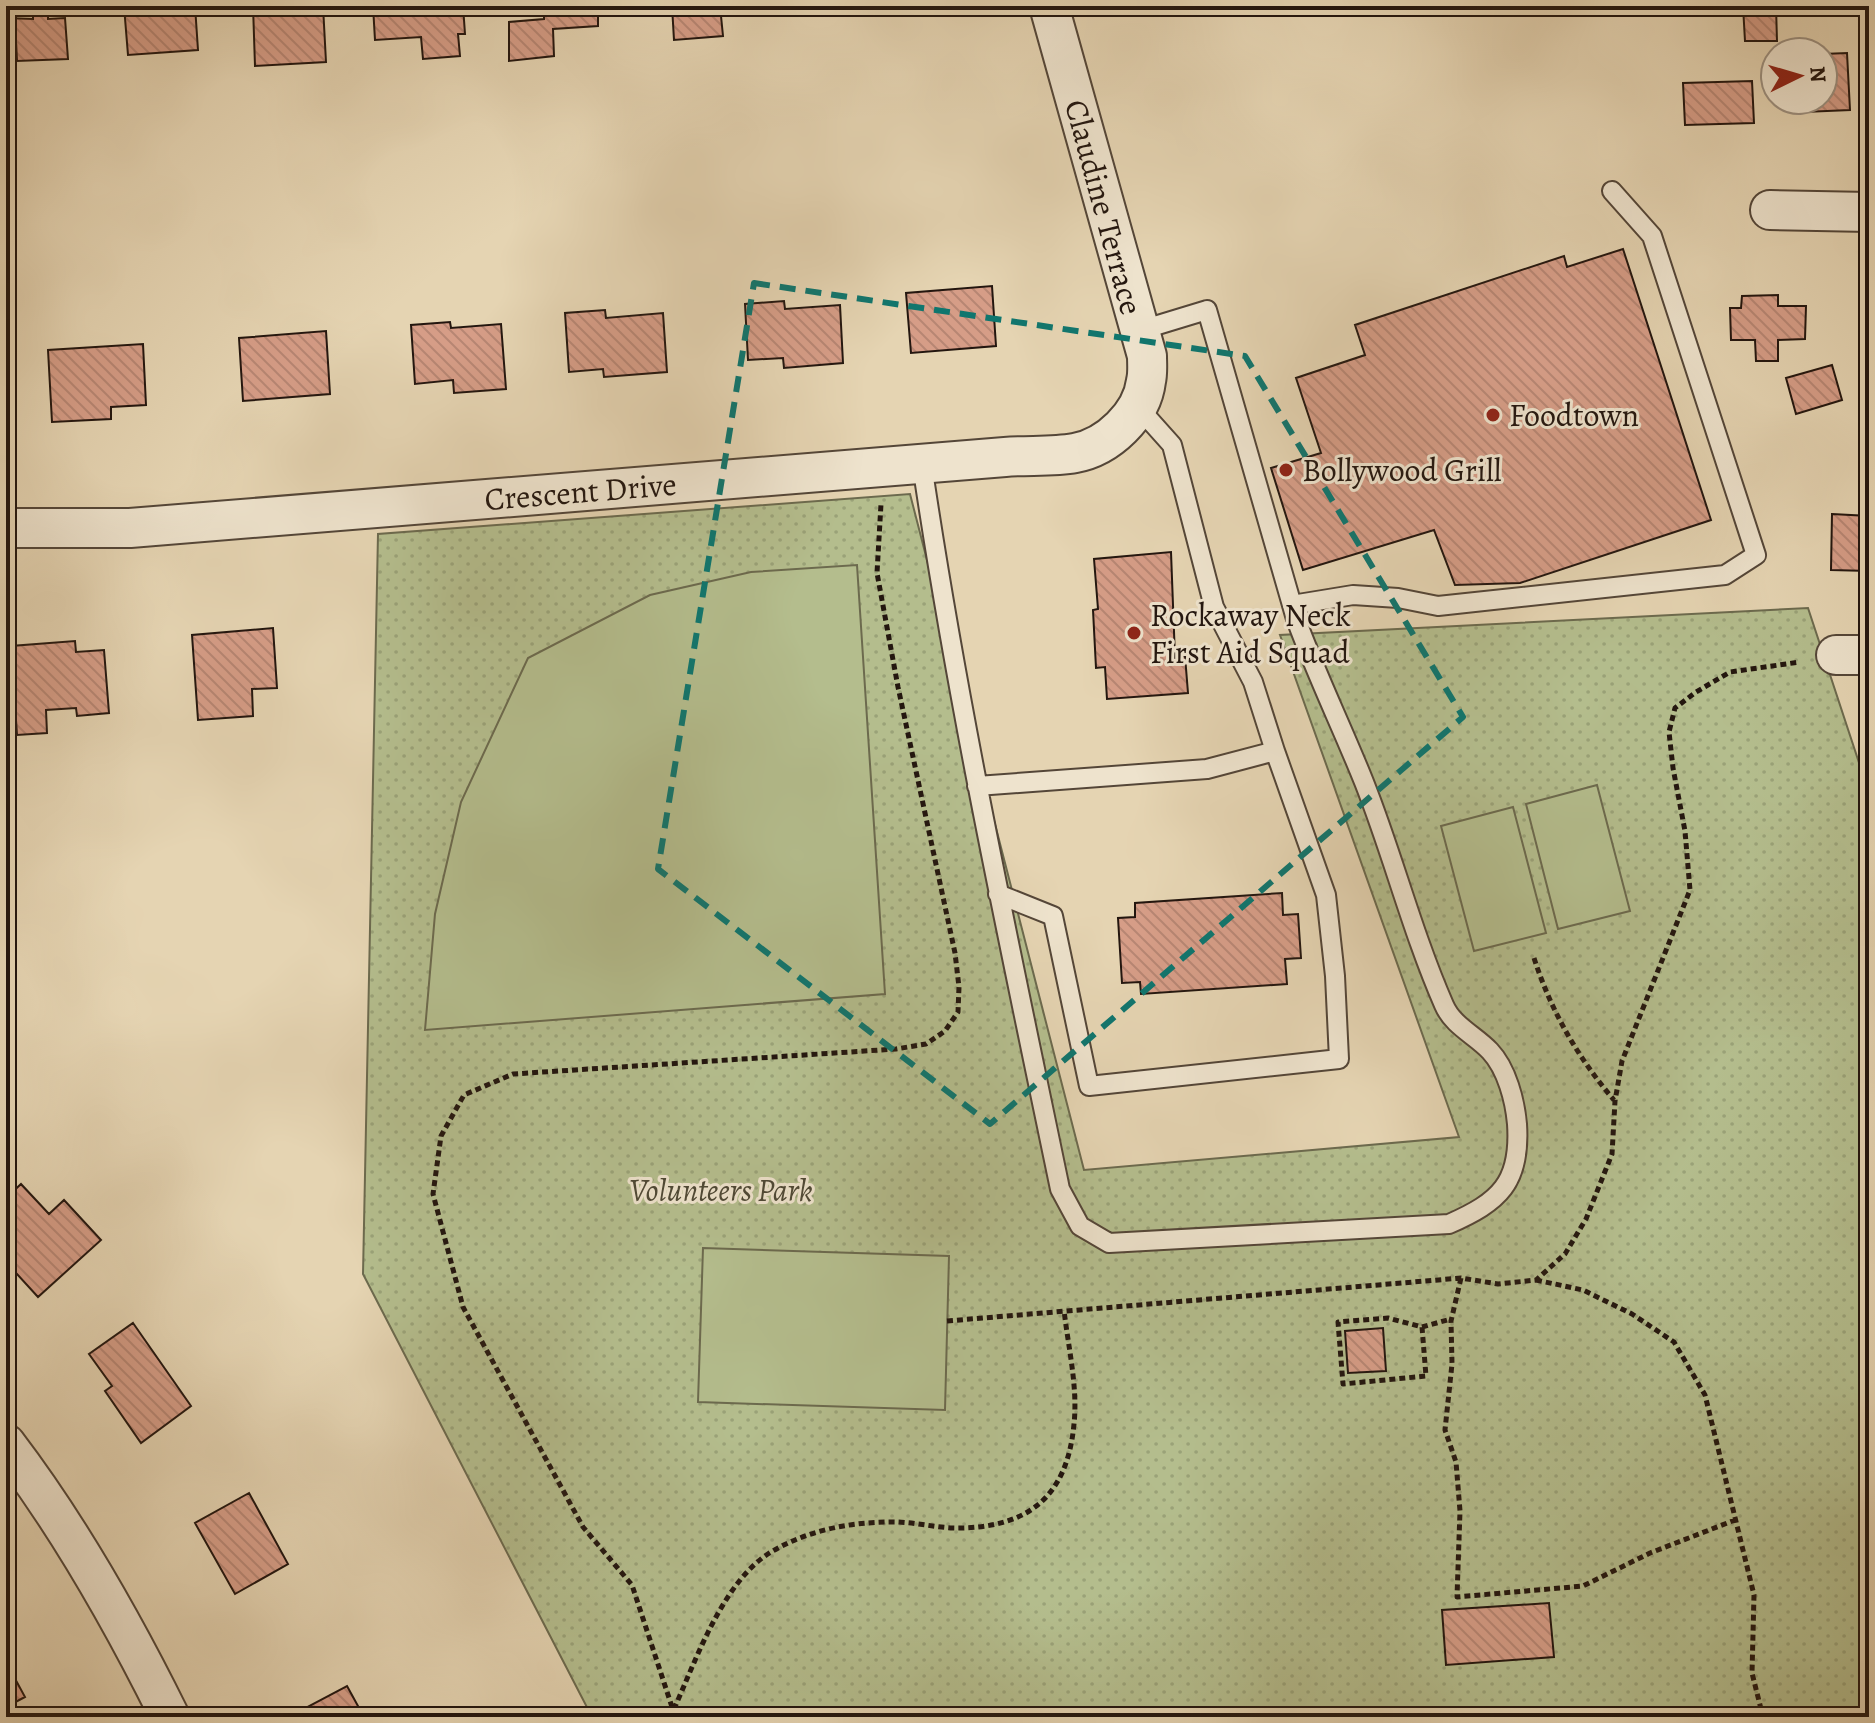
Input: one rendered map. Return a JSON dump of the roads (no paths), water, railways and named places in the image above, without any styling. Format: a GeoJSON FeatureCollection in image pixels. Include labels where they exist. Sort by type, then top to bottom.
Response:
{"type":"FeatureCollection","features":[{"type":"Feature","properties":{"kind":"street","name":"Claudine Terrace"},"geometry":{"type":"LineString","coordinates":[[1049,6],[1147,356],[1146,382],[1138,407]]}},
{"type":"Feature","properties":{"kind":"street"},"geometry":{"type":"LineString","coordinates":[[1770,210],[1869,212]]}},
{"type":"Feature","properties":{"kind":"street","name":"Crescent Drive"},"geometry":{"type":"LineString","coordinates":[[6,528],[130,528],[1076,453],[1111,436],[1138,407]]}},
{"type":"Feature","properties":{"kind":"street"},"geometry":{"type":"LineString","coordinates":[[6,1444],[88,1565],[170,1717]]}},
{"type":"Feature","properties":{"kind":"lane"},"geometry":{"type":"LineString","coordinates":[[1292,605],[1353,595],[1398,598],[1438,606],[1725,575],[1756,555],[1652,236],[1612,191]]}},
{"type":"Feature","properties":{"kind":"lane"},"geometry":{"type":"LineString","coordinates":[[922,464],[937,570],[998,894],[1060,1189],[1080,1226],[1109,1243],[1449,1224],[1480,1210],[1504,1189],[1516,1162],[1517,1123],[1508,1081],[1492,1052],[1464,1030],[1445,1009],[1419,943],[1364,782],[1312,664],[1292,605],[1207,310],[1138,331]]}},
{"type":"Feature","properties":{"kind":"lane"},"geometry":{"type":"LineString","coordinates":[[998,894],[1053,916],[1089,1086],[1339,1059],[1335,976],[1326,895],[1253,682],[1214,607],[1172,445],[1138,407]]}},
{"type":"Feature","properties":{"kind":"lane"},"geometry":{"type":"LineString","coordinates":[[977,786],[1207,769],[1275,751]]}},
{"type":"Feature","properties":{"kind":"place","name":"Foodtown"},"geometry":{"type":"Point","coordinates":[1493,415]}},
{"type":"Feature","properties":{"kind":"place","name":"Bollywood Grill"},"geometry":{"type":"Point","coordinates":[1286,470]}},
{"type":"Feature","properties":{"kind":"place","name":"Rockaway Neck First Aid Squad"},"geometry":{"type":"Point","coordinates":[1134,633]}},
{"type":"Feature","properties":{"kind":"park label","name":"Volunteers Park"},"geometry":{"type":"Point","coordinates":[721,1190]}}]}
